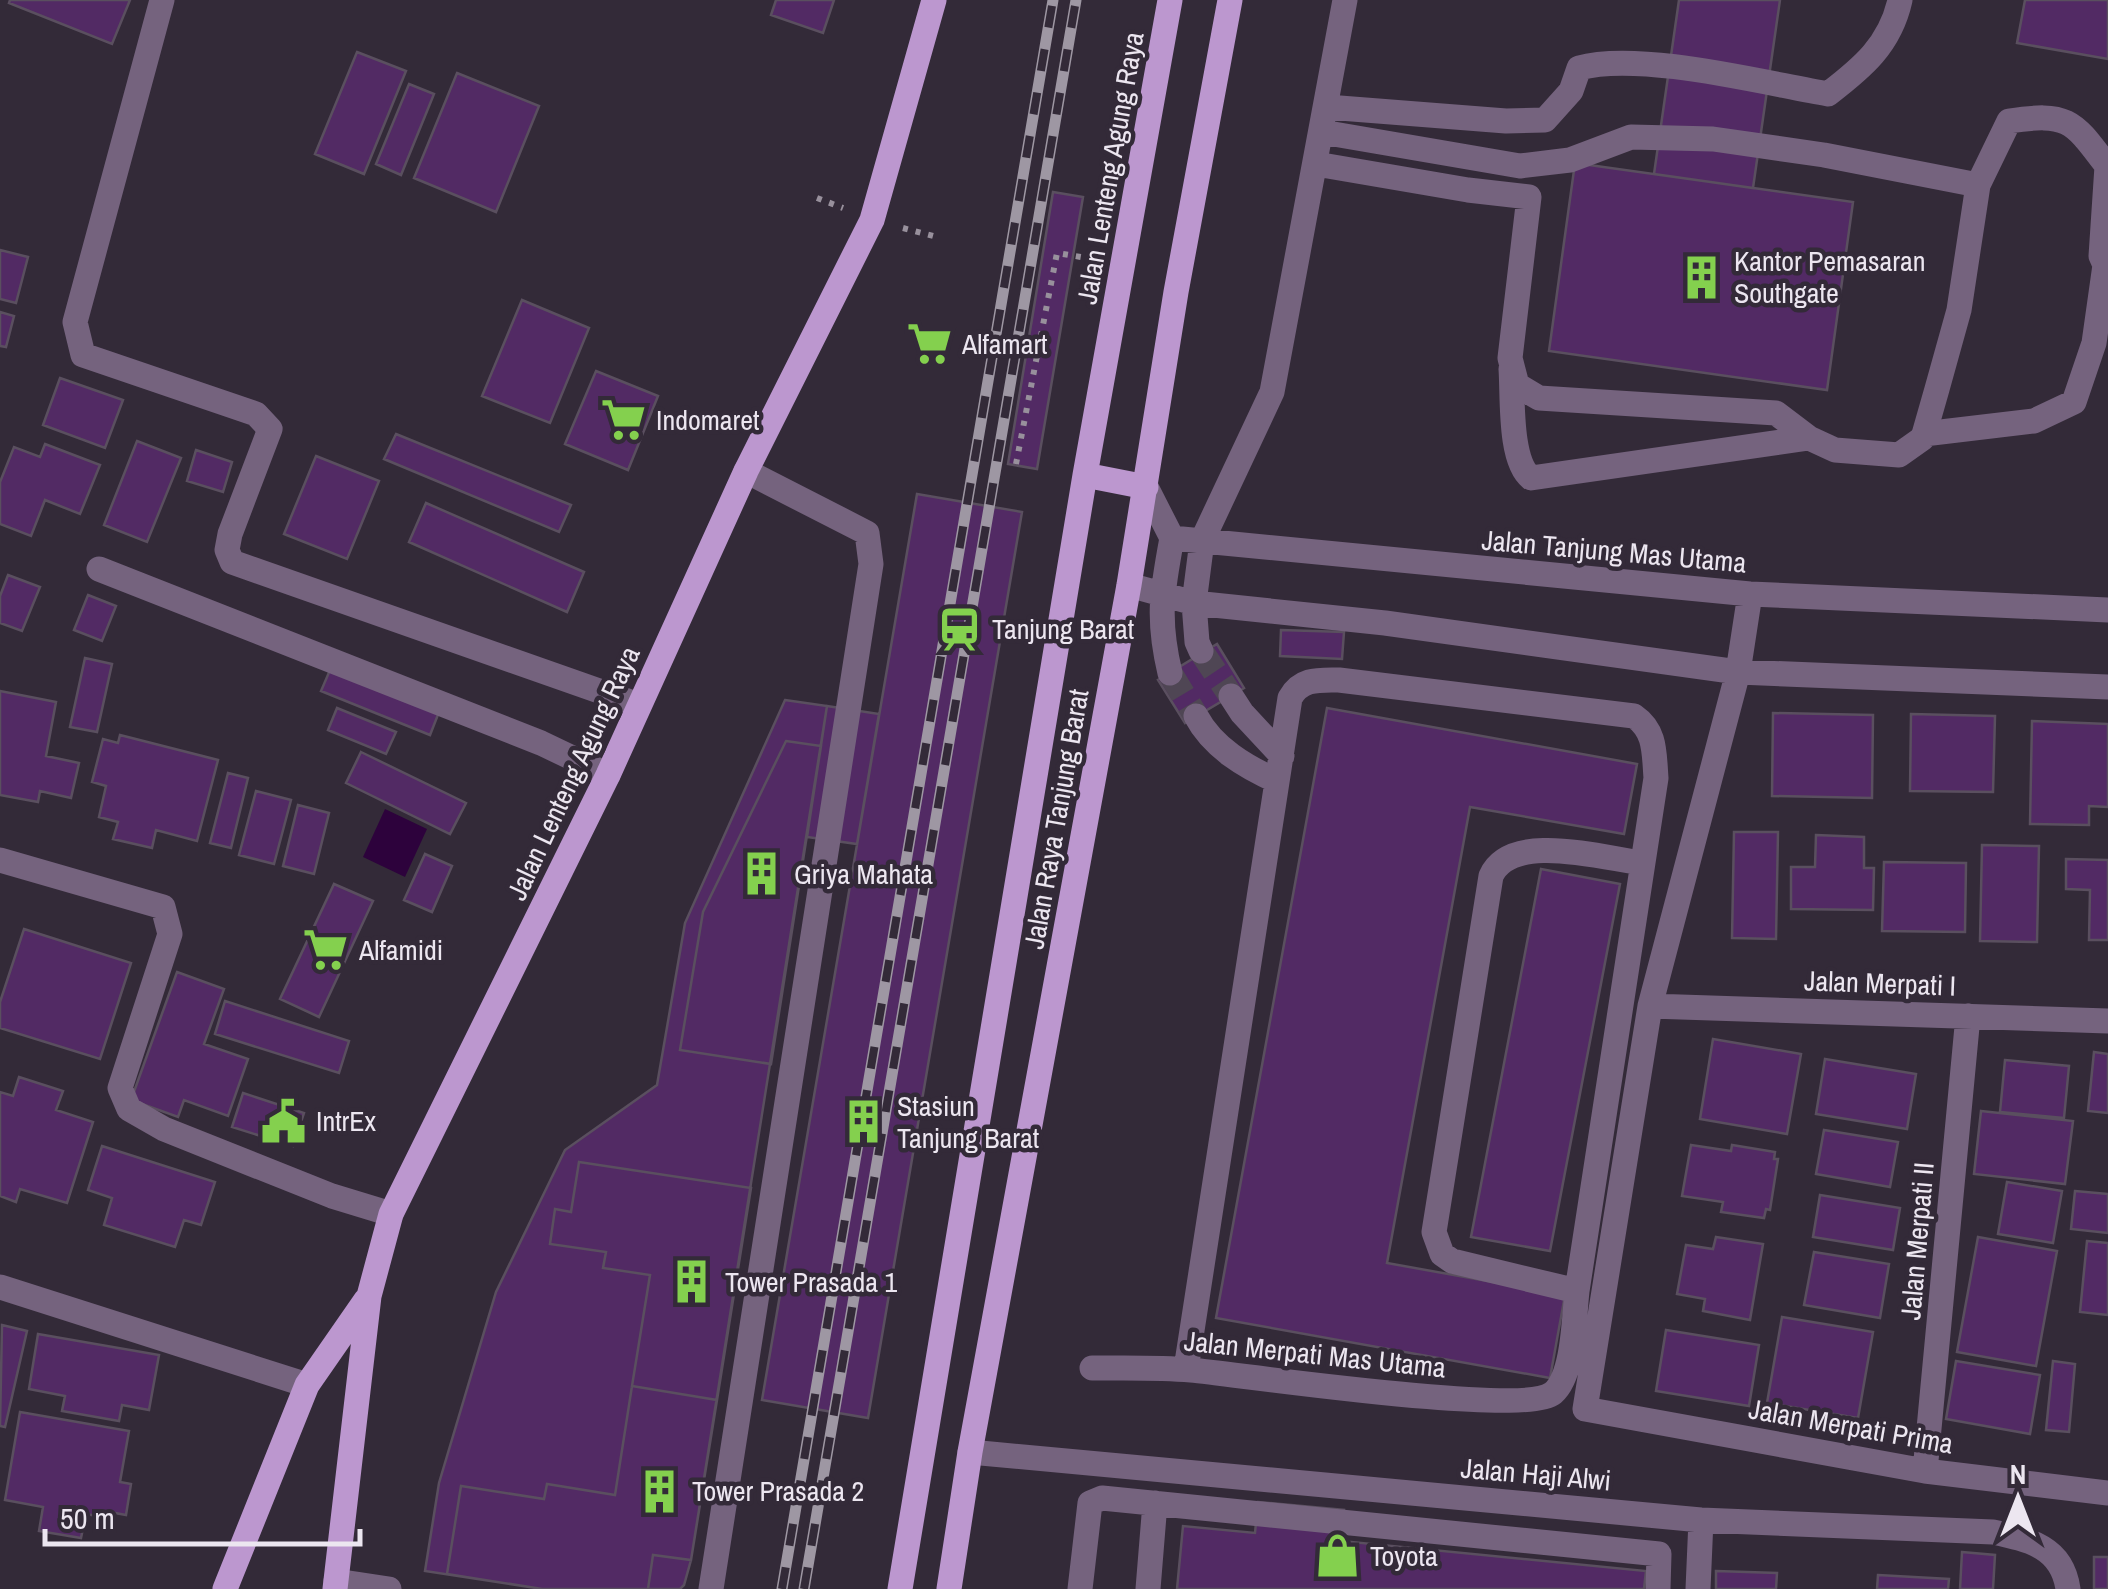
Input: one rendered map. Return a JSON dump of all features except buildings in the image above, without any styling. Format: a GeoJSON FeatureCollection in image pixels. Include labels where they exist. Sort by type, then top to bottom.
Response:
{"type":"FeatureCollection","features":[{"type":"Feature","properties":{"kind":"main road","name":"Jalan Lenteng Agung Raya"},"geometry":{"type":"LineString","coordinates":[[336,1585],[369,1296],[391,1214],[608,776],[746,471],[872,220],[934,0]]}},
{"type":"Feature","properties":{"kind":"main road","name":"Jalan Lenteng Agung Raya"},"geometry":{"type":"LineString","coordinates":[[900,1589],[1086,476],[1170,0]]}},
{"type":"Feature","properties":{"kind":"main road","name":"Jalan Raya Tanjung Barat"},"geometry":{"type":"LineString","coordinates":[[949,1589],[970,1452],[1129,585],[1176,292],[1230,0]]}},
{"type":"Feature","properties":{"kind":"main road"},"geometry":{"type":"LineString","coordinates":[[1086,476],[1146,487]]}},
{"type":"Feature","properties":{"kind":"main road"},"geometry":{"type":"LineString","coordinates":[[226,1589],[307,1385],[369,1296]]}},
{"type":"Feature","properties":{"kind":"street"},"geometry":{"type":"LineString","coordinates":[[162,0],[74,322],[83,355],[264,420],[270,429],[230,534],[227,550],[232,562],[639,705]]}},
{"type":"Feature","properties":{"kind":"street"},"geometry":{"type":"LineString","coordinates":[[1202,651],[1197,642],[1194,603],[1202,542],[1272,392],[1345,0]]}},
{"type":"Feature","properties":{"kind":"street"},"geometry":{"type":"LineString","coordinates":[[1325,120],[1545,120],[1571,92],[1580,68],[1599,62],[1650,64],[1828,94],[1869,63],[1896,16],[1900,0]]}},
{"type":"Feature","properties":{"kind":"street"},"geometry":{"type":"LineString","coordinates":[[1510,358],[1517,384],[1539,398],[1776,413],[1809,438],[1835,450],[1899,455],[1924,434],[2034,421],[2074,402],[2094,343],[2105,265],[2101,256],[2108,166],[2075,124],[2042,116],[2010,121],[1978,184],[1960,310],[1924,434]]}},
{"type":"Feature","properties":{"kind":"street"},"geometry":{"type":"LineString","coordinates":[[1325,120],[1520,166],[1570,160],[1632,137],[1714,139],[1978,184]]}},
{"type":"Feature","properties":{"kind":"street"},"geometry":{"type":"LineString","coordinates":[[1316,164],[1529,197],[1510,358],[1517,456],[1522,471],[1531,478],[1809,438]]}},
{"type":"Feature","properties":{"kind":"street"},"geometry":{"type":"LineString","coordinates":[[711,1589],[871,564],[867,533],[746,471]]}},
{"type":"Feature","properties":{"kind":"street"},"geometry":{"type":"LineString","coordinates":[[1146,487],[1172,538],[1162,593],[1162,636],[1170,673]]}},
{"type":"Feature","properties":{"kind":"street","name":"Jalan Tanjung Mas Utama"},"geometry":{"type":"LineString","coordinates":[[1172,538],[1750,594],[2108,610]]}},
{"type":"Feature","properties":{"kind":"street"},"geometry":{"type":"LineString","coordinates":[[99,568],[542,744],[608,776]]}},
{"type":"Feature","properties":{"kind":"street"},"geometry":{"type":"LineString","coordinates":[[1129,585],[1194,603],[1385,623],[1738,672],[2108,687]]}},
{"type":"Feature","properties":{"kind":"street"},"geometry":{"type":"LineString","coordinates":[[1650,1006],[1738,672],[1750,594]]}},
{"type":"Feature","properties":{"kind":"street"},"geometry":{"type":"LineString","coordinates":[[1186,1369],[1290,698],[1296,688],[1316,680],[1339,680],[1634,716],[1650,732],[1656,778],[1576,1291],[1452,1261],[1442,1254],[1434,1232],[1491,876],[1496,865],[1520,851],[1542,850],[1642,863]]}},
{"type":"Feature","properties":{"kind":"street"},"geometry":{"type":"LineString","coordinates":[[1230,696],[1280,768]]}},
{"type":"Feature","properties":{"kind":"street"},"geometry":{"type":"LineString","coordinates":[[1196,716],[1224,750],[1252,769],[1280,768]]}},
{"type":"Feature","properties":{"kind":"street"},"geometry":{"type":"LineString","coordinates":[[0,860],[163,907],[170,934],[120,1088],[129,1109],[164,1129],[332,1196],[391,1214]]}},
{"type":"Feature","properties":{"kind":"street","name":"Jalan Merpati I"},"geometry":{"type":"LineString","coordinates":[[1650,1006],[2108,1021]]}},
{"type":"Feature","properties":{"kind":"street","name":"Jalan Merpati Prima"},"geometry":{"type":"LineString","coordinates":[[1650,1006],[1585,1409],[1926,1471],[2108,1493]]}},
{"type":"Feature","properties":{"kind":"street","name":"Jalan Merpati II"},"geometry":{"type":"LineString","coordinates":[[1926,1471],[1968,1016]]}},
{"type":"Feature","properties":{"kind":"street"},"geometry":{"type":"LineString","coordinates":[[0,1288],[307,1385]]}},
{"type":"Feature","properties":{"kind":"street","name":"Jalan Merpati Mas Utama"},"geometry":{"type":"LineString","coordinates":[[1092,1368],[1186,1369],[1438,1398],[1532,1400],[1548,1396],[1564,1379],[1576,1291]]}},
{"type":"Feature","properties":{"kind":"street","name":"Jalan Haji Alwi"},"geometry":{"type":"LineString","coordinates":[[970,1452],[1701,1520],[1994,1532],[2032,1540],[2052,1552],[2062,1565],[2068,1589]]}},
{"type":"Feature","properties":{"kind":"street"},"geometry":{"type":"LineString","coordinates":[[1080,1589],[1090,1503],[1110,1498],[1659,1554],[1658,1589]]}},
{"type":"Feature","properties":{"kind":"street"},"geometry":{"type":"LineString","coordinates":[[1148,1589],[1155,1503]]}},
{"type":"Feature","properties":{"kind":"street"},"geometry":{"type":"LineString","coordinates":[[1698,1589],[1701,1520]]}},
{"type":"Feature","properties":{"kind":"street"},"geometry":{"type":"LineString","coordinates":[[336,1585],[390,1589]]}},
{"type":"Feature","properties":{"kind":"path"},"geometry":{"type":"LineString","coordinates":[[1016,464],[1057,253],[1124,264]]}},
{"type":"Feature","properties":{"kind":"shaded area"},"geometry":{"type":"Polygon","coordinates":[[[385,809],[427,829],[405,877],[363,857],[385,809]]]}},
{"type":"Feature","properties":{"kind":"tunnel"},"geometry":{"type":"LineString","coordinates":[[1201,651],[1231,696]]}},
{"type":"Feature","properties":{"kind":"tunnel"},"geometry":{"type":"LineString","coordinates":[[1170,673],[1196,716]]}},
{"type":"Feature","properties":{"kind":"railway"},"geometry":{"type":"LineString","coordinates":[[782,1589],[1053,0]]}},
{"type":"Feature","properties":{"kind":"railway"},"geometry":{"type":"LineString","coordinates":[[804,1589],[1076,0]]}},
{"type":"Feature","properties":{"kind":"place","name":"Kantor Pemasaran Southgate"},"geometry":{"type":"Point","coordinates":[1701,277]}},
{"type":"Feature","properties":{"kind":"place","name":"Alfamart"},"geometry":{"type":"Point","coordinates":[929,344]}},
{"type":"Feature","properties":{"kind":"place","name":"Indomaret"},"geometry":{"type":"Point","coordinates":[623,420]}},
{"type":"Feature","properties":{"kind":"place","name":"Tanjung Barat"},"geometry":{"type":"Point","coordinates":[959,629]}},
{"type":"Feature","properties":{"kind":"place","name":"Griya Mahata"},"geometry":{"type":"Point","coordinates":[761,874]}},
{"type":"Feature","properties":{"kind":"place","name":"Alfamidi"},"geometry":{"type":"Point","coordinates":[326,950]}},
{"type":"Feature","properties":{"kind":"place","name":"IntrEx"},"geometry":{"type":"Point","coordinates":[283,1121]}},
{"type":"Feature","properties":{"kind":"place","name":"Stasiun Tanjung Barat"},"geometry":{"type":"Point","coordinates":[864,1122]}},
{"type":"Feature","properties":{"kind":"place","name":"Tower Prasada 1"},"geometry":{"type":"Point","coordinates":[692,1282]}},
{"type":"Feature","properties":{"kind":"place","name":"Tower Prasada 2"},"geometry":{"type":"Point","coordinates":[659,1491]}},
{"type":"Feature","properties":{"kind":"place","name":"Toyota"},"geometry":{"type":"Point","coordinates":[1337,1556]}}]}
